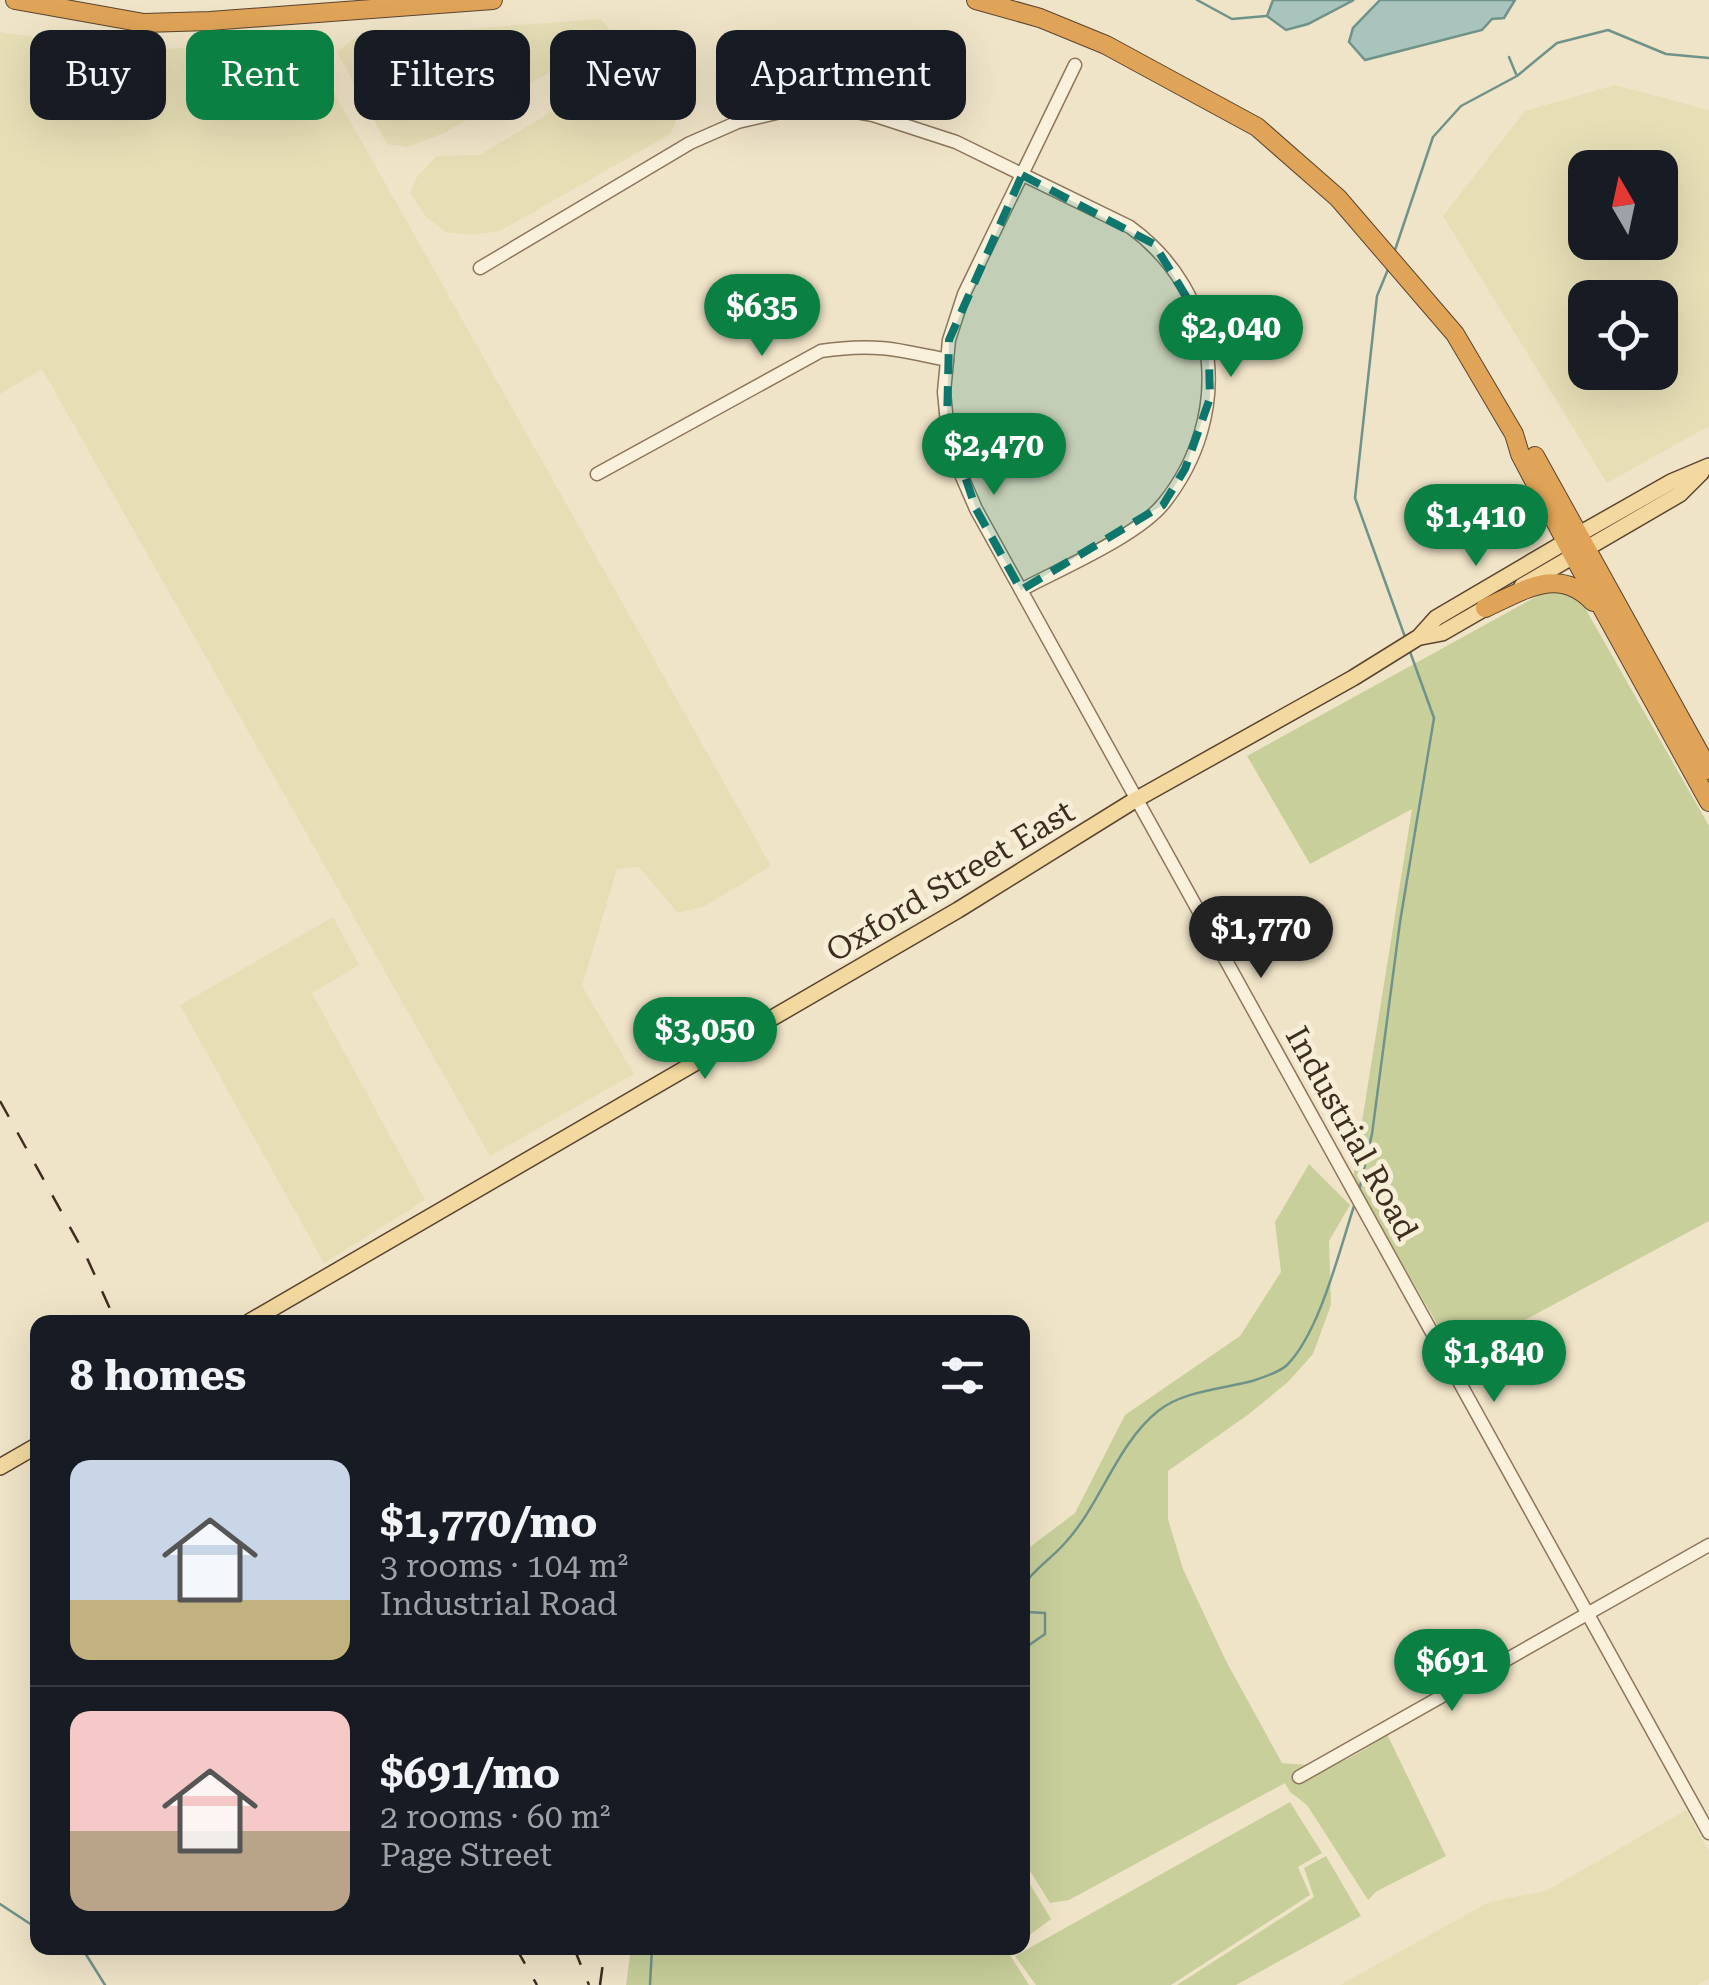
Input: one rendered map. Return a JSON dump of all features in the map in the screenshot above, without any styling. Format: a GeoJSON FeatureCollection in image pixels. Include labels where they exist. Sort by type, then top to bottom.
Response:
{"type":"FeatureCollection","features":[{"type":"Feature","properties":{"kind":"highway"},"geometry":{"type":"LineString","coordinates":[[15,0],[144,23],[494,0]]}},
{"type":"Feature","properties":{"kind":"highway"},"geometry":{"type":"LineString","coordinates":[[976,0],[1040,18],[1106,45],[1257,127],[1338,198],[1455,334],[1514,434],[1520,454],[1709,770]]}},
{"type":"Feature","properties":{"kind":"highway"},"geometry":{"type":"LineString","coordinates":[[1577,545],[1607,617],[1709,802]]}},
{"type":"Feature","properties":{"kind":"highway"},"geometry":{"type":"LineString","coordinates":[[1484,608],[1534,586],[1554,582],[1580,587],[1607,617]]}},
{"type":"Feature","properties":{"kind":"main road","name":"Oxford Street East"},"geometry":{"type":"LineString","coordinates":[[261,1315],[958,910],[1135,800],[1419,637],[1442,632],[1484,608],[1671,482],[1709,467]]}},
{"type":"Feature","properties":{"kind":"main road","name":"Oxford Street East"},"geometry":{"type":"LineString","coordinates":[[1419,637],[1436,618],[1577,545]]}},
{"type":"Feature","properties":{"kind":"main road"},"geometry":{"type":"LineString","coordinates":[[0,1466],[30,1449]]}},
{"type":"Feature","properties":{"kind":"street","name":"Industrial Road"},"geometry":{"type":"LineString","coordinates":[[1075,64],[964,294],[949,340],[945,405],[956,463],[976,510],[1135,800],[1709,1834]]}},
{"type":"Feature","properties":{"kind":"street"},"geometry":{"type":"LineString","coordinates":[[480,268],[690,143],[738,122],[785,110],[829,107],[873,116],[956,142],[1130,227],[1154,244],[1180,280],[1197,314],[1209,359],[1210,398],[1202,432],[1163,504],[1137,526],[1022,590]]}},
{"type":"Feature","properties":{"kind":"street"},"geometry":{"type":"LineString","coordinates":[[597,474],[821,351],[860,345],[897,348],[947,360]]}},
{"type":"Feature","properties":{"kind":"street"},"geometry":{"type":"LineString","coordinates":[[1298,1776],[1709,1545]]}},
{"type":"Feature","properties":{"kind":"highlighted area"},"geometry":{"type":"Polygon","coordinates":[[[1022,175],[1154,244],[1197,314],[1209,359],[1210,398],[1185,469],[1163,505],[1021,590],[976,509],[947,423],[949,340],[1022,175]]]}},
{"type":"Feature","properties":{"kind":"shaded area"},"geometry":{"type":"Polygon","coordinates":[[[601,19],[610,30],[550,30],[550,72],[530,83],[530,30],[451,30],[601,19]]]}},
{"type":"Feature","properties":{"kind":"shaded area"},"geometry":{"type":"Polygon","coordinates":[[[0,32],[30,37],[30,120],[166,120],[166,49],[186,48],[186,120],[334,120],[334,93],[771,866],[705,906],[678,913],[639,867],[617,869],[582,986],[634,1074],[490,1156],[42,369],[0,394],[0,32]]]}},
{"type":"Feature","properties":{"kind":"shaded area"},"geometry":{"type":"Polygon","coordinates":[[[354,39],[354,83],[337,52],[354,39]]]}},
{"type":"Feature","properties":{"kind":"shaded area"},"geometry":{"type":"Polygon","coordinates":[[[1615,85],[1709,110],[1709,426],[1607,483],[1443,216],[1525,111],[1615,85]]]}},
{"type":"Feature","properties":{"kind":"shaded area"},"geometry":{"type":"Polygon","coordinates":[[[550,112],[550,120],[676,120],[670,134],[500,231],[471,235],[446,232],[426,217],[410,192],[417,177],[437,156],[480,155],[550,112]]]}},
{"type":"Feature","properties":{"kind":"shaded area"},"geometry":{"type":"Polygon","coordinates":[[[374,120],[467,120],[408,147],[387,144],[374,120]]]}},
{"type":"Feature","properties":{"kind":"shaded area"},"geometry":{"type":"Polygon","coordinates":[[[333,917],[359,965],[312,993],[425,1200],[324,1263],[180,1005],[333,917]]]}},
{"type":"Feature","properties":{"kind":"shaded area"},"geometry":{"type":"Polygon","coordinates":[[[1686,1810],[1709,1852],[1709,1978],[1697,1985],[1340,1985],[1489,1902],[1546,1891],[1686,1810]]]}},
{"type":"Feature","properties":{"kind":"green space"},"geometry":{"type":"Polygon","coordinates":[[[1566,592],[1581,601],[1709,826],[1709,1221],[1456,1357],[1353,1178],[1412,809],[1310,864],[1247,756],[1541,594],[1566,592]]]}},
{"type":"Feature","properties":{"kind":"green space"},"geometry":{"type":"Polygon","coordinates":[[[1309,1164],[1350,1205],[1329,1241],[1331,1305],[1313,1354],[1288,1382],[1168,1471],[1168,1519],[1183,1569],[1226,1661],[1282,1763],[1338,1762],[1387,1734],[1446,1856],[1377,1891],[1368,1900],[1307,1805],[1285,1783],[1069,1900],[1050,1903],[1030,1871],[1030,1547],[1075,1513],[1125,1415],[1240,1336],[1281,1272],[1275,1222],[1309,1164]]]}},
{"type":"Feature","properties":{"kind":"green space"},"geometry":{"type":"Polygon","coordinates":[[[1290,1802],[1322,1853],[1298,1867],[1310,1895],[1171,1985],[1036,1985],[1015,1956],[1030,1955],[1030,1948],[1290,1802]]]}},
{"type":"Feature","properties":{"kind":"green space"},"geometry":{"type":"Polygon","coordinates":[[[1326,1856],[1361,1916],[1236,1985],[1177,1985],[1314,1897],[1304,1868],[1326,1856]]]}},
{"type":"Feature","properties":{"kind":"green space"},"geometry":{"type":"Polygon","coordinates":[[[1030,1884],[1051,1919],[1030,1934],[1030,1884]]]}},
{"type":"Feature","properties":{"kind":"green space"},"geometry":{"type":"Polygon","coordinates":[[[630,1955],[1010,1955],[1029,1985],[626,1985],[630,1955]]]}},
{"type":"Feature","properties":{"kind":"water"},"geometry":{"type":"Polygon","coordinates":[[[1273,0],[1354,0],[1308,24],[1286,30],[1267,16],[1273,0]]]}},
{"type":"Feature","properties":{"kind":"water"},"geometry":{"type":"Polygon","coordinates":[[[1380,0],[1515,0],[1504,18],[1492,19],[1482,30],[1365,60],[1349,42],[1353,28],[1380,0]]]}},
{"type":"Feature","properties":{"kind":"waterway"},"geometry":{"type":"LineString","coordinates":[[1197,0],[1232,19],[1266,16]]}},
{"type":"Feature","properties":{"kind":"waterway"},"geometry":{"type":"LineString","coordinates":[[1395,250],[1433,137],[1461,106],[1517,76],[1557,43],[1608,30],[1666,54],[1709,58]]}},
{"type":"Feature","properties":{"kind":"waterway"},"geometry":{"type":"LineString","coordinates":[[1509,57],[1516,74]]}},
{"type":"Feature","properties":{"kind":"waterway"},"geometry":{"type":"LineString","coordinates":[[1389,267],[1377,296],[1355,498],[1405,637]]}},
{"type":"Feature","properties":{"kind":"waterway"},"geometry":{"type":"LineString","coordinates":[[1359,1191],[1372,1134],[1400,922],[1434,718],[1409,649]]}},
{"type":"Feature","properties":{"kind":"waterway"},"geometry":{"type":"LineString","coordinates":[[1030,1577],[1078,1528],[1131,1440],[1158,1411],[1179,1399],[1252,1381],[1287,1365],[1319,1311],[1355,1203]]}},
{"type":"Feature","properties":{"kind":"waterway"},"geometry":{"type":"LineString","coordinates":[[1030,1612],[1045,1613],[1045,1634],[1030,1644]]}},
{"type":"Feature","properties":{"kind":"waterway"},"geometry":{"type":"LineString","coordinates":[[0,1904],[30,1924]]}},
{"type":"Feature","properties":{"kind":"waterway"},"geometry":{"type":"LineString","coordinates":[[86,1955],[105,1985]]}},
{"type":"Feature","properties":{"kind":"waterway"},"geometry":{"type":"LineString","coordinates":[[650,1985],[652,1955]]}},
{"type":"Feature","properties":{"kind":"railway"},"geometry":{"type":"LineString","coordinates":[[0,1101],[87,1258],[113,1315]]}},
{"type":"Feature","properties":{"kind":"railway"},"geometry":{"type":"LineString","coordinates":[[520,1955],[537,1985]]}},
{"type":"Feature","properties":{"kind":"railway"},"geometry":{"type":"LineString","coordinates":[[577,1955],[589,1985]]}},
{"type":"Feature","properties":{"kind":"railway"},"geometry":{"type":"LineString","coordinates":[[600,1985],[604,1955]]}}]}
